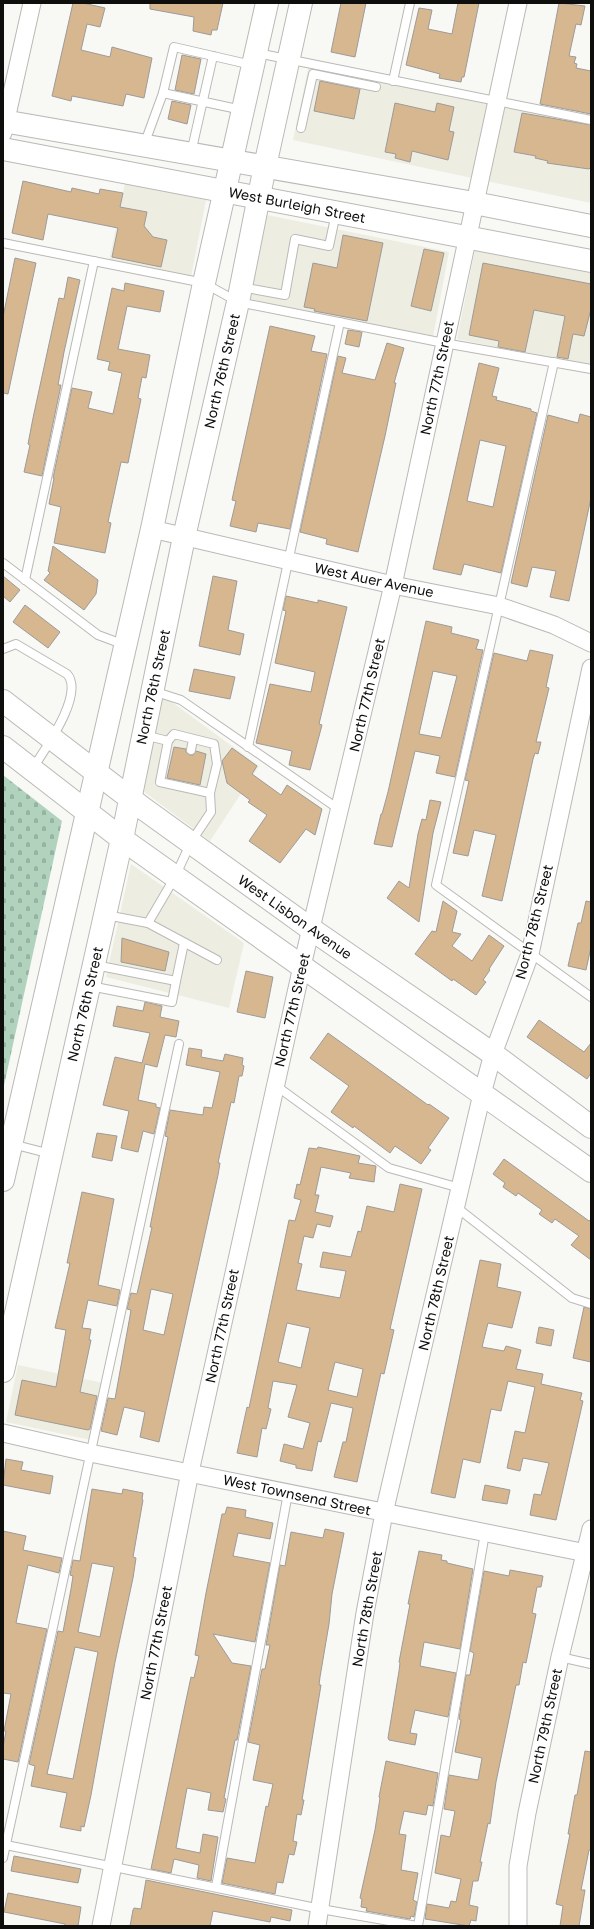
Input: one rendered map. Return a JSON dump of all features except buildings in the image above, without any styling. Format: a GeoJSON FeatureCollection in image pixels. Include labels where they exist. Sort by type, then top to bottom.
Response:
{"type":"FeatureCollection","features":[{"type":"Feature","properties":{"kind":"main road"},"geometry":{"type":"LineString","coordinates":[[3,1180],[126,645],[231,160],[267,3]]}},
{"type":"Feature","properties":{"kind":"main road","name":"North 76th Street"},"geometry":{"type":"LineString","coordinates":[[3,1371],[122,839],[184,537],[240,294],[265,166],[301,3]]}},
{"type":"Feature","properties":{"kind":"main road"},"geometry":{"type":"LineString","coordinates":[[4,126],[231,160],[474,203],[591,226]]}},
{"type":"Feature","properties":{"kind":"main road"},"geometry":{"type":"LineString","coordinates":[[137,174],[144,146]]}},
{"type":"Feature","properties":{"kind":"main road","name":"West Burleigh Street"},"geometry":{"type":"LineString","coordinates":[[3,149],[591,261]]}},
{"type":"Feature","properties":{"kind":"main road","name":"West Lisbon Avenue"},"geometry":{"type":"LineString","coordinates":[[3,701],[130,798],[311,929],[493,1054],[591,1127]]}},
{"type":"Feature","properties":{"kind":"main road"},"geometry":{"type":"LineString","coordinates":[[3,747],[122,839],[591,1171]]}},
{"type":"Feature","properties":{"kind":"street"},"geometry":{"type":"LineString","coordinates":[[4,126],[32,3]]}},
{"type":"Feature","properties":{"kind":"street","name":"North 77th Street"},"geometry":{"type":"LineString","coordinates":[[101,1926],[190,1472],[302,966],[393,585],[518,3]]}},
{"type":"Feature","properties":{"kind":"street","name":"West Auer Avenue"},"geometry":{"type":"LineString","coordinates":[[152,529],[393,585],[499,606],[554,625],[591,643]]}},
{"type":"Feature","properties":{"kind":"street","name":"North 78th Street"},"geometry":{"type":"LineString","coordinates":[[317,1926],[321,1909],[365,1613],[384,1513],[482,1094],[493,1054],[530,954],[591,668]]}},
{"type":"Feature","properties":{"kind":"street","name":"West Townsend Street"},"geometry":{"type":"LineString","coordinates":[[3,1433],[90,1453],[190,1472],[588,1554]]}},
{"type":"Feature","properties":{"kind":"street","name":"North 79th Street"},"geometry":{"type":"LineString","coordinates":[[518,1926],[518,1866],[527,1813],[560,1657],[588,1554],[591,1529]]}},
{"type":"Feature","properties":{"kind":"lane"},"geometry":{"type":"LineString","coordinates":[[393,81],[410,3]]}},
{"type":"Feature","properties":{"kind":"lane"},"geometry":{"type":"LineString","coordinates":[[144,146],[163,93],[174,47],[213,56],[289,60],[591,120]]}},
{"type":"Feature","properties":{"kind":"lane"},"geometry":{"type":"LineString","coordinates":[[191,154],[213,56]]}},
{"type":"Feature","properties":{"kind":"lane"},"geometry":{"type":"LineString","coordinates":[[301,128],[313,74],[376,87]]}},
{"type":"Feature","properties":{"kind":"lane"},"geometry":{"type":"LineString","coordinates":[[163,93],[243,110]]}},
{"type":"Feature","properties":{"kind":"lane"},"geometry":{"type":"LineString","coordinates":[[240,294],[284,296],[295,239],[329,246],[336,212]]}},
{"type":"Feature","properties":{"kind":"lane"},"geometry":{"type":"LineString","coordinates":[[3,243],[204,283],[340,322],[444,343],[591,369]]}},
{"type":"Feature","properties":{"kind":"lane"},"geometry":{"type":"LineString","coordinates":[[25,580],[94,261]]}},
{"type":"Feature","properties":{"kind":"lane"},"geometry":{"type":"LineString","coordinates":[[248,747],[287,560],[340,322]]}},
{"type":"Feature","properties":{"kind":"lane"},"geometry":{"type":"LineString","coordinates":[[554,362],[436,885],[591,997]]}},
{"type":"Feature","properties":{"kind":"lane"},"geometry":{"type":"LineString","coordinates":[[3,563],[98,635],[126,645]]}},
{"type":"Feature","properties":{"kind":"lane"},"geometry":{"type":"LineString","coordinates":[[3,649],[16,644],[67,674],[71,678],[72,691],[70,697],[51,739],[32,769]]}},
{"type":"Feature","properties":{"kind":"lane"},"geometry":{"type":"LineString","coordinates":[[152,691],[181,700],[340,811]]}},
{"type":"Feature","properties":{"kind":"lane"},"geometry":{"type":"LineString","coordinates":[[148,923],[175,877],[191,842],[211,812],[210,793],[217,764],[214,744],[174,734],[168,741],[160,782],[210,793]]}},
{"type":"Feature","properties":{"kind":"lane"},"geometry":{"type":"LineString","coordinates":[[143,735],[168,741]]}},
{"type":"Feature","properties":{"kind":"lane"},"geometry":{"type":"LineString","coordinates":[[191,750],[193,739]]}},
{"type":"Feature","properties":{"kind":"lane"},"geometry":{"type":"LineString","coordinates":[[105,915],[148,923],[217,960]]}},
{"type":"Feature","properties":{"kind":"lane"},"geometry":{"type":"LineString","coordinates":[[89,986],[172,1002],[184,943]]}},
{"type":"Feature","properties":{"kind":"lane"},"geometry":{"type":"LineString","coordinates":[[94,965],[176,981]]}},
{"type":"Feature","properties":{"kind":"lane"},"geometry":{"type":"LineString","coordinates":[[3,1858],[179,1044]]}},
{"type":"Feature","properties":{"kind":"lane"},"geometry":{"type":"LineString","coordinates":[[276,1085],[389,1168],[460,1188]]}},
{"type":"Feature","properties":{"kind":"lane"},"geometry":{"type":"LineString","coordinates":[[11,1144],[52,1154]]}},
{"type":"Feature","properties":{"kind":"lane"},"geometry":{"type":"LineString","coordinates":[[456,1207],[572,1298],[591,1304]]}},
{"type":"Feature","properties":{"kind":"lane"},"geometry":{"type":"LineString","coordinates":[[216,1887],[288,1493]]}},
{"type":"Feature","properties":{"kind":"lane"},"geometry":{"type":"LineString","coordinates":[[6,1845],[321,1909],[417,1926],[485,1533]]}},
{"type":"Feature","properties":{"kind":"lane"},"geometry":{"type":"LineString","coordinates":[[560,1657],[591,1664]]}},
{"type":"Feature","properties":{"kind":"shaded area"},"geometry":{"type":"Polygon","coordinates":[[[310,60],[591,119],[591,203],[293,140],[310,60]]]}},
{"type":"Feature","properties":{"kind":"shaded area"},"geometry":{"type":"Polygon","coordinates":[[[125,183],[206,200],[190,282],[108,266],[125,183]]]}},
{"type":"Feature","properties":{"kind":"shaded area"},"geometry":{"type":"Polygon","coordinates":[[[267,215],[449,252],[432,342],[247,308],[267,215]]]}},
{"type":"Feature","properties":{"kind":"shaded area"},"geometry":{"type":"Polygon","coordinates":[[[475,250],[591,273],[591,366],[457,339],[475,250]]]}},
{"type":"Feature","properties":{"kind":"shaded area"},"geometry":{"type":"Polygon","coordinates":[[[161,694],[259,766],[210,841],[139,788],[161,694]]]}},
{"type":"Feature","properties":{"kind":"shaded area"},"geometry":{"type":"Polygon","coordinates":[[[131,864],[244,943],[229,1008],[106,977],[131,864]]]}},
{"type":"Feature","properties":{"kind":"shaded area"},"geometry":{"type":"Polygon","coordinates":[[[18,1365],[103,1383],[91,1440],[6,1422],[18,1365]]]}},
{"type":"Feature","properties":{"kind":"green space"},"geometry":{"type":"Polygon","coordinates":[[[3,775],[62,821],[3,1090],[3,775]]]}}]}
